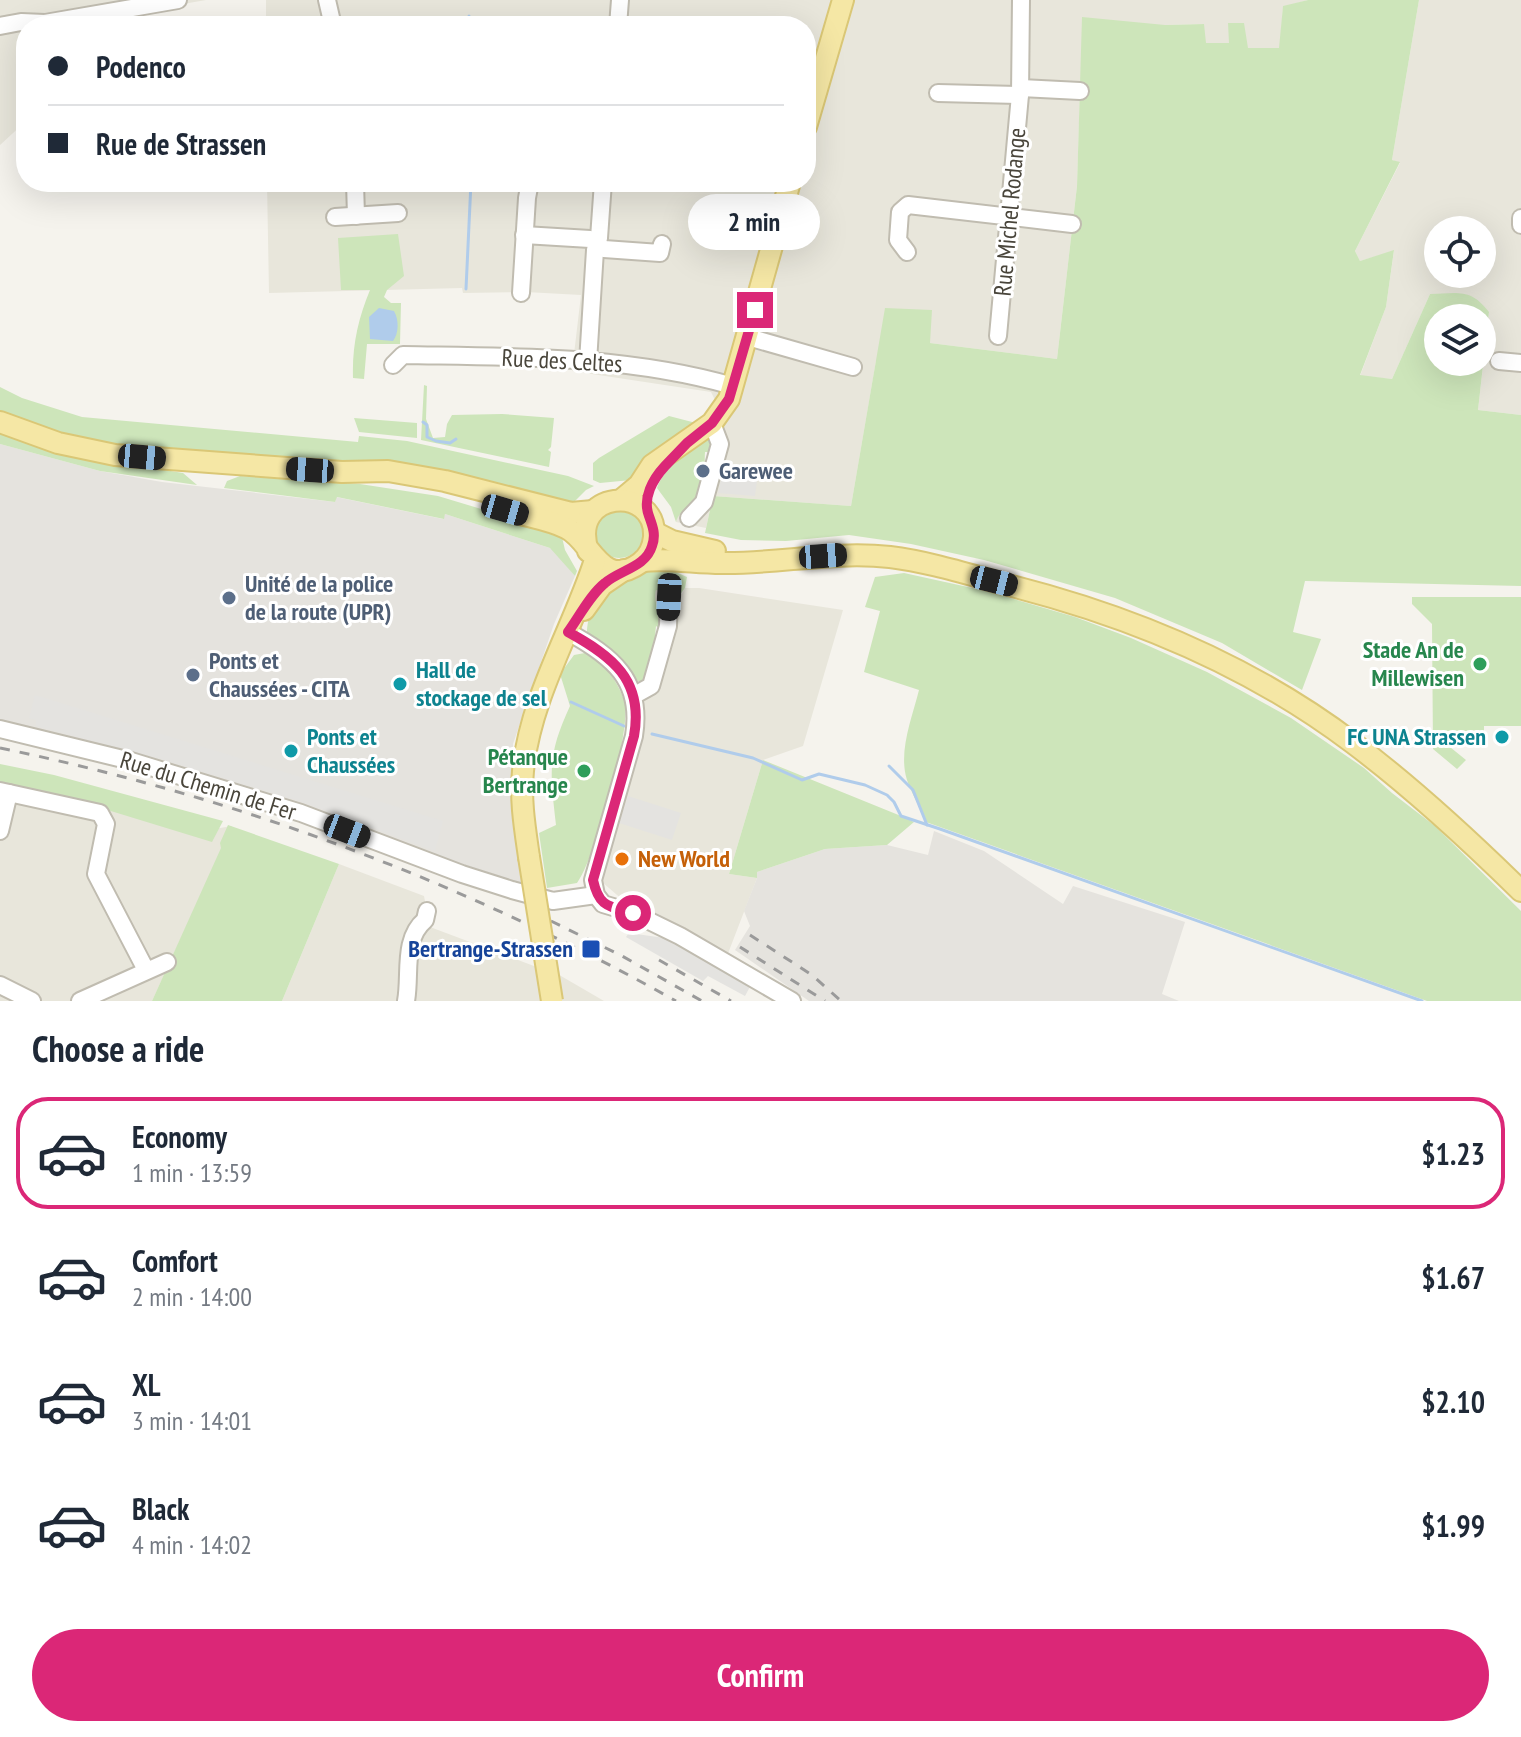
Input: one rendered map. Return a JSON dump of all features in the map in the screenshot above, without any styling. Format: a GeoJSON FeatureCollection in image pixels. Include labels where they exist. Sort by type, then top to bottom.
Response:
{"type":"FeatureCollection","features":[{"type":"Feature","properties":{"kind":"main road"},"geometry":{"type":"LineString","coordinates":[[816,93],[843,0]]}},
{"type":"Feature","properties":{"kind":"main road"},"geometry":{"type":"LineString","coordinates":[[621,500],[639,485],[652,465],[712,423],[729,399],[787,192]]}},
{"type":"Feature","properties":{"kind":"main road"},"geometry":{"type":"LineString","coordinates":[[0,422],[58,443],[115,455],[342,472],[388,471],[445,481],[571,513],[593,511]]}},
{"type":"Feature","properties":{"kind":"main road"},"geometry":{"type":"LineString","coordinates":[[643,561],[654,543],[649,490],[656,476],[687,443]]}},
{"type":"Feature","properties":{"kind":"main road"},"geometry":{"type":"LineString","coordinates":[[342,472],[444,492],[566,528],[603,566],[624,570]]}},
{"type":"Feature","properties":{"kind":"main road"},"geometry":{"type":"LineString","coordinates":[[552,1001],[529,857],[522,789],[525,751],[543,694],[568,632],[591,555],[584,530],[593,511],[601,505],[621,500],[632,502],[651,523],[698,549],[796,558]]}},
{"type":"Feature","properties":{"kind":"main road"},"geometry":{"type":"LineString","coordinates":[[568,632],[602,585],[643,561],[667,558],[724,564],[848,554],[938,566],[1089,608],[1204,654],[1272,689],[1351,741],[1423,799],[1521,891]]}},
{"type":"Feature","properties":{"kind":"street"},"geometry":{"type":"LineString","coordinates":[[85,16],[178,0]]}},
{"type":"Feature","properties":{"kind":"street","name":"Rue Michel Rodange"},"geometry":{"type":"LineString","coordinates":[[998,336],[1021,92],[1021,0]]}},
{"type":"Feature","properties":{"kind":"street"},"geometry":{"type":"LineString","coordinates":[[938,93],[1080,91]]}},
{"type":"Feature","properties":{"kind":"street"},"geometry":{"type":"LineString","coordinates":[[355,192],[356,216]]}},
{"type":"Feature","properties":{"kind":"street"},"geometry":{"type":"LineString","coordinates":[[521,293],[529,192]]}},
{"type":"Feature","properties":{"kind":"street"},"geometry":{"type":"LineString","coordinates":[[588,362],[602,192]]}},
{"type":"Feature","properties":{"kind":"street"},"geometry":{"type":"LineString","coordinates":[[907,252],[898,240],[900,212],[908,205],[1072,224]]}},
{"type":"Feature","properties":{"kind":"street"},"geometry":{"type":"LineString","coordinates":[[335,217],[398,213]]}},
{"type":"Feature","properties":{"kind":"street"},"geometry":{"type":"LineString","coordinates":[[1521,218],[1521,225]]}},
{"type":"Feature","properties":{"kind":"street"},"geometry":{"type":"LineString","coordinates":[[524,235],[590,239],[604,249],[660,253],[662,244]]}},
{"type":"Feature","properties":{"kind":"street"},"geometry":{"type":"LineString","coordinates":[[748,337],[853,367]]}},
{"type":"Feature","properties":{"kind":"street","name":"Rue des Celtes"},"geometry":{"type":"LineString","coordinates":[[393,365],[403,355],[588,362],[683,372],[733,386]]}},
{"type":"Feature","properties":{"kind":"street"},"geometry":{"type":"LineString","coordinates":[[1499,361],[1521,363]]}},
{"type":"Feature","properties":{"kind":"street"},"geometry":{"type":"LineString","coordinates":[[689,518],[704,502],[720,444],[712,423]]}},
{"type":"Feature","properties":{"kind":"street"},"geometry":{"type":"LineString","coordinates":[[633,696],[651,686],[668,626],[669,597]]}},
{"type":"Feature","properties":{"kind":"street"},"geometry":{"type":"LineString","coordinates":[[568,632],[615,663],[625,677],[636,711],[634,736],[593,880],[596,895],[603,904],[633,913],[667,930],[792,1001]]}},
{"type":"Feature","properties":{"kind":"street","name":"Rue du Chemin de Fer"},"geometry":{"type":"LineString","coordinates":[[0,729],[131,761],[301,813],[512,890],[553,901],[596,895]]}},
{"type":"Feature","properties":{"kind":"street"},"geometry":{"type":"LineString","coordinates":[[0,831],[4,792],[100,813],[106,824],[96,874],[146,970]]}},
{"type":"Feature","properties":{"kind":"street"},"geometry":{"type":"LineString","coordinates":[[406,1001],[406,968],[416,927],[425,920],[427,911]]}},
{"type":"Feature","properties":{"kind":"street"},"geometry":{"type":"LineString","coordinates":[[80,1001],[167,962]]}},
{"type":"Feature","properties":{"kind":"street"},"geometry":{"type":"LineString","coordinates":[[0,985],[32,1001]]}},
{"type":"Feature","properties":{"kind":"shaded area"},"geometry":{"type":"Polygon","coordinates":[[[0,0],[206,0],[143,11],[143,16],[16,16],[16,130],[0,145],[0,0]]]}},
{"type":"Feature","properties":{"kind":"shaded area"},"geometry":{"type":"Polygon","coordinates":[[[266,0],[1308,0],[1283,7],[1280,48],[1205,43],[1203,24],[1165,25],[1080,91],[1077,186],[1057,359],[930,343],[876,361],[851,506],[713,496],[706,528],[676,522],[679,513],[700,497],[713,452],[716,402],[711,392],[572,371],[581,295],[463,293],[462,288],[269,293],[267,192],[816,192],[816,16],[266,16],[266,0]]]}},
{"type":"Feature","properties":{"kind":"shaded area"},"geometry":{"type":"Polygon","coordinates":[[[1419,0],[1521,0],[1521,415],[1478,410],[1482,376],[1496,376],[1496,304],[1461,304],[1430,294],[1392,379],[1360,376],[1386,307],[1394,251],[1360,261],[1355,251],[1400,163],[1392,160],[1419,0]]]}},
{"type":"Feature","properties":{"kind":"shaded area"},"geometry":{"type":"Polygon","coordinates":[[[0,444],[100,471],[162,482],[335,502],[336,497],[443,519],[445,514],[553,549],[575,576],[554,624],[513,744],[513,812],[524,884],[301,812],[0,721],[0,444]]]}},
{"type":"Feature","properties":{"kind":"shaded area"},"geometry":{"type":"Polygon","coordinates":[[[724,465],[759,467],[755,496],[718,493],[724,465]]]}},
{"type":"Feature","properties":{"kind":"shaded area"},"geometry":{"type":"Polygon","coordinates":[[[685,588],[843,610],[803,746],[763,760],[729,874],[757,878],[727,956],[624,901],[602,882],[601,871],[639,735],[635,679],[663,624],[654,596],[656,590],[682,594],[685,588]]]}},
{"type":"Feature","properties":{"kind":"shaded area"},"geometry":{"type":"Polygon","coordinates":[[[35,695],[443,821],[435,851],[299,801],[157,758],[36,726],[36,720],[29,718],[35,695]]]}},
{"type":"Feature","properties":{"kind":"shaded area"},"geometry":{"type":"Polygon","coordinates":[[[0,767],[95,790],[220,828],[232,826],[152,1001],[0,1001],[0,767]]]}},
{"type":"Feature","properties":{"kind":"shaded area"},"geometry":{"type":"Polygon","coordinates":[[[628,796],[681,813],[672,840],[619,823],[628,796]]]}},
{"type":"Feature","properties":{"kind":"shaded area"},"geometry":{"type":"Polygon","coordinates":[[[934,831],[984,851],[1063,904],[1073,886],[1185,922],[1162,994],[1179,1001],[809,1001],[735,950],[750,926],[744,911],[757,872],[825,849],[887,845],[928,855],[934,831]]]}},
{"type":"Feature","properties":{"kind":"shaded area"},"geometry":{"type":"Polygon","coordinates":[[[339,864],[424,896],[430,927],[549,969],[604,1001],[282,1001],[339,864]]]}},
{"type":"Feature","properties":{"kind":"shaded area"},"geometry":{"type":"Polygon","coordinates":[[[629,933],[672,939],[752,983],[745,996],[708,976],[703,981],[626,937],[629,933]]]}},
{"type":"Feature","properties":{"kind":"green space"},"geometry":{"type":"Polygon","coordinates":[[[1308,0],[1419,0],[1392,160],[1400,162],[1355,251],[1360,261],[1394,250],[1386,307],[1360,375],[1392,379],[1424,307],[1424,376],[1482,376],[1478,410],[1521,415],[1521,586],[1305,581],[1293,632],[1321,639],[1302,690],[1222,643],[1115,598],[984,560],[911,544],[849,535],[786,541],[741,540],[705,533],[713,496],[851,506],[885,308],[932,310],[930,343],[1057,359],[1077,186],[1082,17],[1165,25],[1204,24],[1206,43],[1229,43],[1228,23],[1244,23],[1248,48],[1279,48],[1283,6],[1308,0]]]}},
{"type":"Feature","properties":{"kind":"green space"},"geometry":{"type":"Polygon","coordinates":[[[398,234],[404,276],[387,290],[384,297],[391,303],[401,303],[400,344],[367,344],[364,379],[353,378],[357,333],[370,290],[341,290],[338,238],[398,234]]]}},
{"type":"Feature","properties":{"kind":"green space"},"geometry":{"type":"Polygon","coordinates":[[[1456,293],[1482,304],[1426,304],[1430,294],[1456,293]]]}},
{"type":"Feature","properties":{"kind":"green space"},"geometry":{"type":"Polygon","coordinates":[[[424,385],[427,386],[426,419],[433,438],[445,437],[452,415],[502,414],[554,418],[548,450],[551,452],[549,467],[421,440],[424,385]]]}},
{"type":"Feature","properties":{"kind":"green space"},"geometry":{"type":"Polygon","coordinates":[[[0,387],[22,398],[82,417],[358,442],[359,436],[407,441],[568,476],[594,486],[568,508],[525,498],[94,444],[0,416],[0,387]]]}},
{"type":"Feature","properties":{"kind":"green space"},"geometry":{"type":"Polygon","coordinates":[[[669,416],[696,423],[631,480],[600,483],[593,480],[593,463],[669,416]]]}},
{"type":"Feature","properties":{"kind":"green space"},"geometry":{"type":"Polygon","coordinates":[[[354,418],[417,423],[417,438],[359,432],[354,418]]]}},
{"type":"Feature","properties":{"kind":"green space"},"geometry":{"type":"Polygon","coordinates":[[[0,433],[85,457],[183,473],[197,485],[100,471],[0,444],[0,433]]]}},
{"type":"Feature","properties":{"kind":"green space"},"geometry":{"type":"Polygon","coordinates":[[[704,438],[711,438],[713,452],[705,452],[701,494],[676,522],[671,507],[657,488],[671,467],[704,438]]]}},
{"type":"Feature","properties":{"kind":"green space"},"geometry":{"type":"Polygon","coordinates":[[[240,476],[360,484],[438,496],[561,533],[565,550],[577,571],[575,576],[550,548],[445,514],[444,519],[337,497],[335,502],[224,488],[227,481],[240,476]]]}},
{"type":"Feature","properties":{"kind":"green space"},"geometry":{"type":"Polygon","coordinates":[[[619,510],[636,517],[643,534],[636,551],[619,558],[602,551],[595,534],[602,517],[619,510]]]}},
{"type":"Feature","properties":{"kind":"green space"},"geometry":{"type":"Polygon","coordinates":[[[662,566],[687,577],[685,588],[679,596],[656,590],[662,630],[656,626],[652,664],[642,683],[635,679],[617,654],[587,633],[588,621],[595,601],[606,585],[633,571],[662,566]]]}},
{"type":"Feature","properties":{"kind":"green space"},"geometry":{"type":"Polygon","coordinates":[[[904,573],[986,591],[1075,617],[1131,638],[1207,672],[1291,718],[1364,768],[1435,826],[1521,911],[1521,1001],[1427,1001],[926,822],[909,785],[904,758],[919,690],[864,672],[880,611],[865,607],[875,577],[904,573]]]}},
{"type":"Feature","properties":{"kind":"green space","name":"Stade An de Millewisen"},"geometry":{"type":"Polygon","coordinates":[[[1412,597],[1521,597],[1521,726],[1484,726],[1484,748],[1474,744],[1474,731],[1462,731],[1465,742],[1458,742],[1457,731],[1446,731],[1445,743],[1466,760],[1457,769],[1433,749],[1432,624],[1412,604],[1412,597]]]}},
{"type":"Feature","properties":{"kind":"green space"},"geometry":{"type":"Polygon","coordinates":[[[585,653],[608,670],[622,696],[625,720],[622,742],[601,824],[584,870],[577,883],[547,888],[539,833],[556,825],[552,764],[557,738],[570,706],[560,674],[574,655],[585,653]]]}},
{"type":"Feature","properties":{"kind":"green space"},"geometry":{"type":"Polygon","coordinates":[[[763,760],[914,822],[887,845],[825,849],[757,872],[757,878],[729,874],[763,760]]]}},
{"type":"Feature","properties":{"kind":"green space"},"geometry":{"type":"Polygon","coordinates":[[[0,764],[54,775],[223,821],[212,842],[101,808],[0,787],[0,764]]]}},
{"type":"Feature","properties":{"kind":"green space"},"geometry":{"type":"Polygon","coordinates":[[[228,825],[339,864],[282,1001],[152,1001],[221,848],[220,843],[228,825]]]}},
{"type":"Feature","properties":{"kind":"water"},"geometry":{"type":"Polygon","coordinates":[[[379,308],[394,311],[396,315],[397,330],[393,341],[370,339],[369,317],[379,308]]]}},
{"type":"Feature","properties":{"kind":"waterway"},"geometry":{"type":"LineString","coordinates":[[466,289],[471,192]]}},
{"type":"Feature","properties":{"kind":"waterway"},"geometry":{"type":"LineString","coordinates":[[423,422],[427,425],[427,437],[450,443],[456,439]]}},
{"type":"Feature","properties":{"kind":"waterway"},"geometry":{"type":"LineString","coordinates":[[571,702],[624,726]]}},
{"type":"Feature","properties":{"kind":"waterway"},"geometry":{"type":"LineString","coordinates":[[652,734],[753,758],[802,780],[819,774],[865,785],[887,795],[901,816],[1422,1001]]}},
{"type":"Feature","properties":{"kind":"waterway"},"geometry":{"type":"LineString","coordinates":[[889,766],[913,790],[927,825]]}},
{"type":"Feature","properties":{"kind":"railway"},"geometry":{"type":"LineString","coordinates":[[0,748],[176,791],[348,848],[514,918],[676,1001]]}},
{"type":"Feature","properties":{"kind":"railway"},"geometry":{"type":"LineString","coordinates":[[551,921],[702,1001]]}},
{"type":"Feature","properties":{"kind":"railway"},"geometry":{"type":"LineString","coordinates":[[750,935],[812,975],[841,1001]]}},
{"type":"Feature","properties":{"kind":"railway"},"geometry":{"type":"LineString","coordinates":[[740,947],[825,1001]]}},
{"type":"Feature","properties":{"kind":"railway"},"geometry":{"type":"LineString","coordinates":[[659,960],[731,1001]]}},
{"type":"Feature","properties":{"kind":"place","name":"Garewee"},"geometry":{"type":"Point","coordinates":[703,471]}},
{"type":"Feature","properties":{"kind":"place","name":"Unité de la police de la route (UPR)"},"geometry":{"type":"Point","coordinates":[229,598]}},
{"type":"Feature","properties":{"kind":"place","name":"Stade An de Millewisen"},"geometry":{"type":"Point","coordinates":[1480,664]}},
{"type":"Feature","properties":{"kind":"place","name":"Ponts et Chaussées - CITA"},"geometry":{"type":"Point","coordinates":[193,675]}},
{"type":"Feature","properties":{"kind":"place","name":"Hall de stockage de sel"},"geometry":{"type":"Point","coordinates":[400,684]}},
{"type":"Feature","properties":{"kind":"place","name":"FC UNA Strassen"},"geometry":{"type":"Point","coordinates":[1502,737]}},
{"type":"Feature","properties":{"kind":"place","name":"Ponts et Chaussées"},"geometry":{"type":"Point","coordinates":[291,751]}},
{"type":"Feature","properties":{"kind":"place","name":"Pétanque Bertrange"},"geometry":{"type":"Point","coordinates":[584,771]}},
{"type":"Feature","properties":{"kind":"place","name":"New World"},"geometry":{"type":"Point","coordinates":[622,859]}},
{"type":"Feature","properties":{"kind":"place","name":"Bertrange-Strassen"},"geometry":{"type":"Point","coordinates":[591,949]}},
{"type":"Feature","properties":{"kind":"route"},"geometry":{"type":"LineString","coordinates":[[633,913],[603,904],[596,895],[593,880],[634,736],[636,711],[633,696],[615,663],[568,632],[602,585],[634,567],[650,553],[654,532],[648,514],[649,490],[665,466],[722,411],[729,399],[755,310]]}}]}
